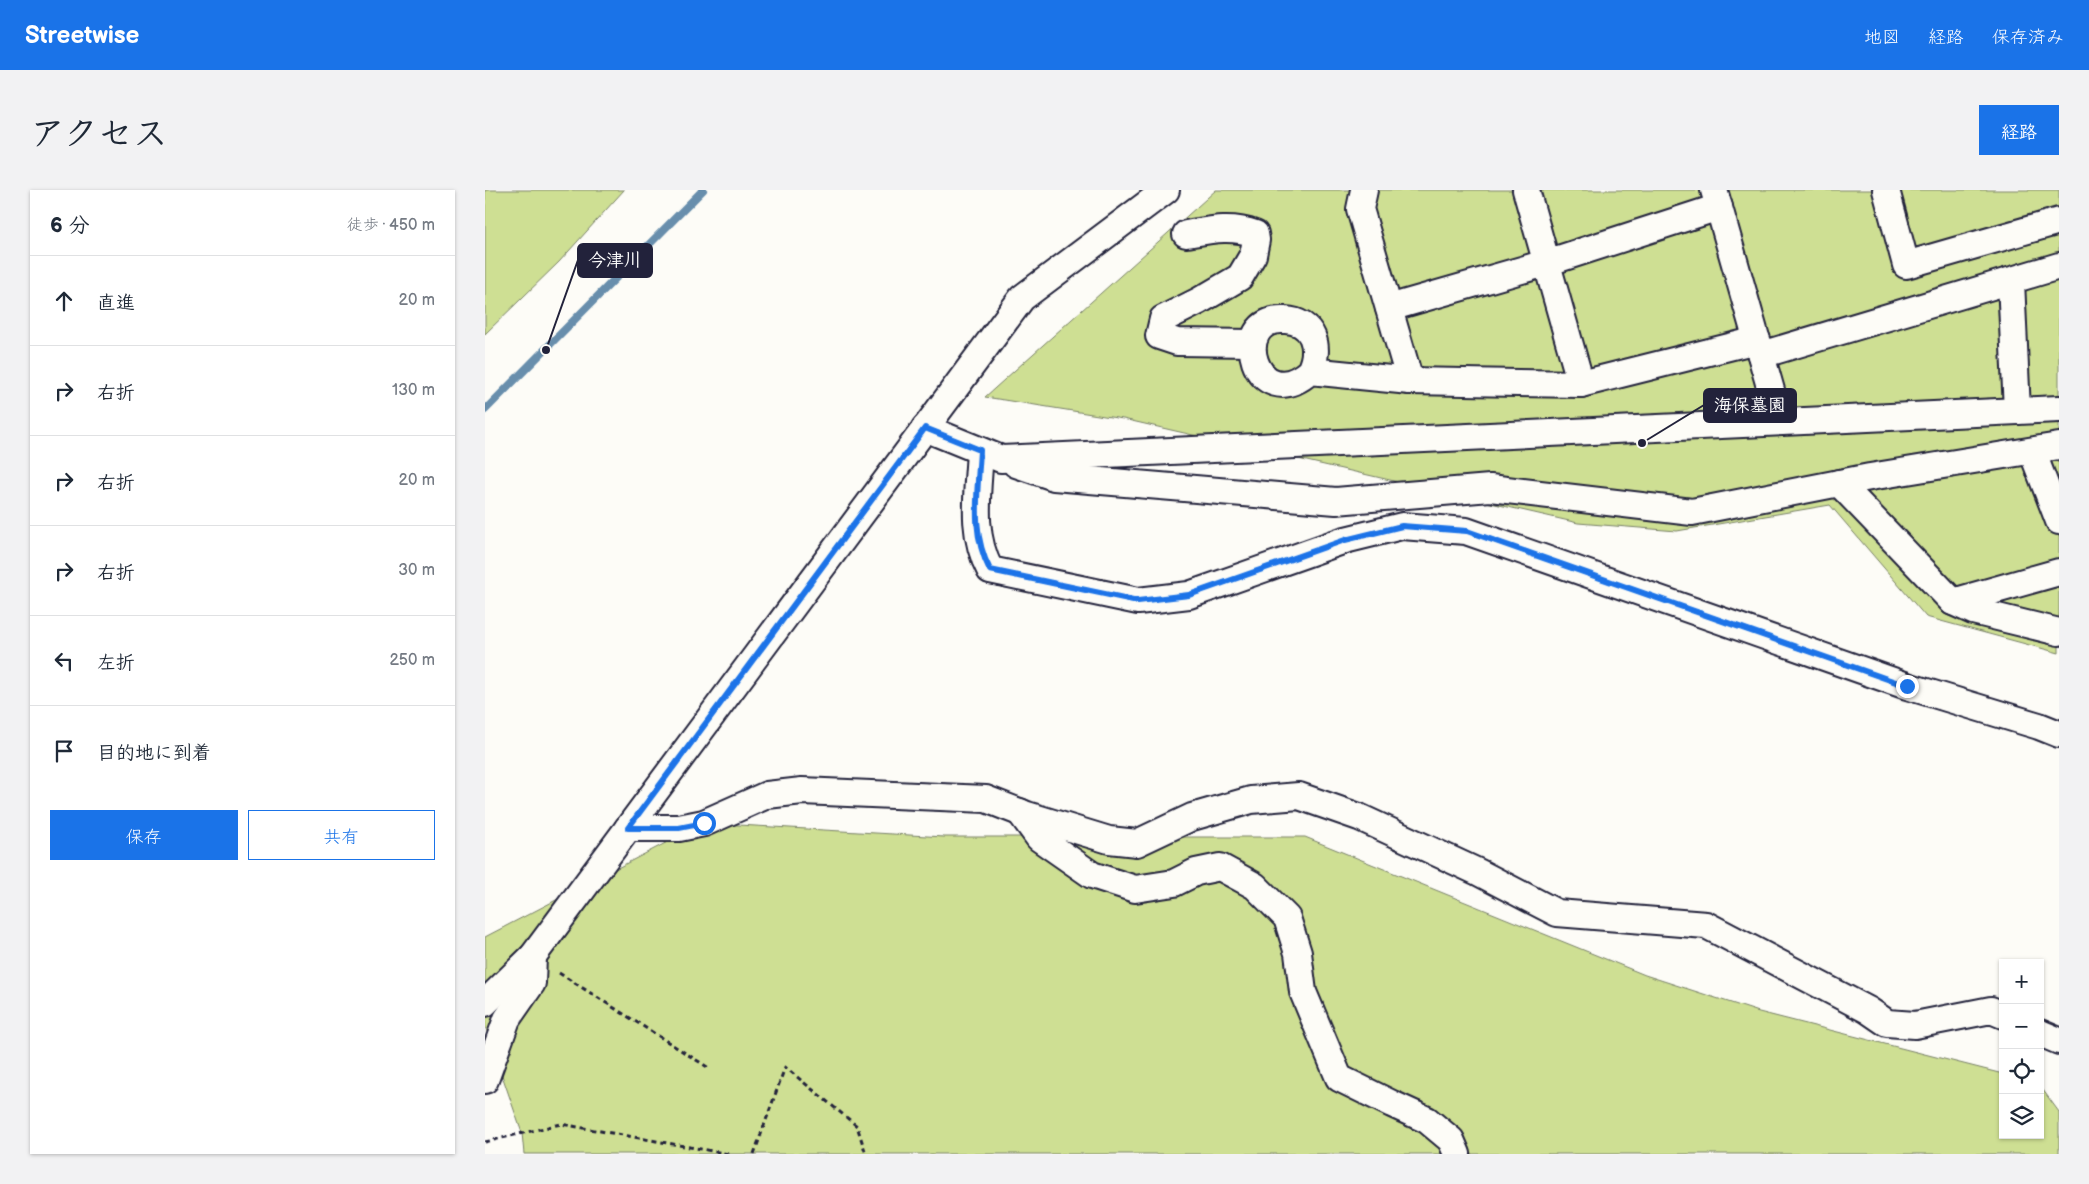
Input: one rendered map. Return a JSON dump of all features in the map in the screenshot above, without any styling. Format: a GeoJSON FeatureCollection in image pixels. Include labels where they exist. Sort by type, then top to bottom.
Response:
{"type":"FeatureCollection","features":[{"type":"Feature","properties":{"kind":"street"},"geometry":{"type":"LineString","coordinates":[[485,1003],[533,956],[1022,298],[1166,190]]}},
{"type":"Feature","properties":{"kind":"street"},"geometry":{"type":"LineString","coordinates":[[1364,190],[1360,209],[1410,381]]}},
{"type":"Feature","properties":{"kind":"street"},"geometry":{"type":"LineString","coordinates":[[1525,190],[1581,384]]}},
{"type":"Feature","properties":{"kind":"street"},"geometry":{"type":"LineString","coordinates":[[1886,190],[1906,265],[2059,221]]}},
{"type":"Feature","properties":{"kind":"street"},"geometry":{"type":"LineString","coordinates":[[1389,308],[1546,263],[1717,198],[1780,422]]}},
{"type":"Feature","properties":{"kind":"street"},"geometry":{"type":"LineString","coordinates":[[1185,234],[1227,228],[1245,230],[1255,234],[1256,240],[1253,255],[1239,277],[1199,301],[1163,319],[1159,336],[1177,342],[1253,343]]}},
{"type":"Feature","properties":{"kind":"street"},"geometry":{"type":"LineString","coordinates":[[1310,371],[1410,381],[1581,384],[1759,347],[2059,266]]}},
{"type":"Feature","properties":{"kind":"street"},"geometry":{"type":"LineString","coordinates":[[2011,280],[2017,411]]}},
{"type":"Feature","properties":{"kind":"street"},"geometry":{"type":"LineString","coordinates":[[1280,319],[1292,320],[1303,325],[1312,335],[1316,347],[1315,360],[1310,371],[1300,379],[1288,383],[1276,383],[1265,377],[1256,368],[1252,356],[1253,343],[1258,332],[1268,323],[1280,319]]}},
{"type":"Feature","properties":{"kind":"street"},"geometry":{"type":"LineString","coordinates":[[991,455],[2059,409]]}},
{"type":"Feature","properties":{"kind":"street"},"geometry":{"type":"LineString","coordinates":[[925,428],[991,455],[1054,477],[1336,501],[1490,488],[1692,512],[1839,483],[2059,446]]}},
{"type":"Feature","properties":{"kind":"street"},"geometry":{"type":"LineString","coordinates":[[2032,450],[2059,521]]}},
{"type":"Feature","properties":{"kind":"street"},"geometry":{"type":"LineString","coordinates":[[991,455],[976,524],[982,554],[990,570],[1138,601],[1189,595],[1345,540],[1402,526],[1467,531],[1907,686],[2039,726],[2059,734]]}},
{"type":"Feature","properties":{"kind":"street"},"geometry":{"type":"LineString","coordinates":[[1839,483],[1953,602],[1973,611],[2059,632]]}},
{"type":"Feature","properties":{"kind":"street"},"geometry":{"type":"LineString","coordinates":[[1953,602],[2059,572]]}},
{"type":"Feature","properties":{"kind":"street"},"geometry":{"type":"LineString","coordinates":[[628,828],[679,828],[704,823],[767,795],[802,791],[986,799],[1020,812],[1109,840],[1137,843],[1200,815],[1251,800],[1299,796],[1359,817],[1478,872],[1557,913],[1706,925],[1868,1010],[1887,1023],[1915,1025],[1991,1010],[1999,1014]]}},
{"type":"Feature","properties":{"kind":"street"},"geometry":{"type":"LineString","coordinates":[[1020,812],[1039,838],[1092,875],[1135,889],[1174,883],[1196,872],[1221,867],[1255,886],[1287,918],[1298,953],[1303,992],[1339,1078],[1427,1120],[1451,1140],[1457,1154]]}},
{"type":"Feature","properties":{"kind":"street"},"geometry":{"type":"LineString","coordinates":[[485,1080],[507,1019],[532,983],[533,956]]}},
{"type":"Feature","properties":{"kind":"street"},"geometry":{"type":"LineString","coordinates":[[2044,1035],[2059,1041]]}},
{"type":"Feature","properties":{"kind":"path"},"geometry":{"type":"LineString","coordinates":[[533,956],[709,1068]]}},
{"type":"Feature","properties":{"kind":"path"},"geometry":{"type":"LineString","coordinates":[[755,1154],[785,1067],[857,1126],[866,1154]]}},
{"type":"Feature","properties":{"kind":"path"},"geometry":{"type":"LineString","coordinates":[[485,1142],[561,1124],[729,1154]]}},
{"type":"Feature","properties":{"kind":"green space"},"geometry":{"type":"Polygon","coordinates":[[[485,190],[624,190],[559,262],[485,334],[485,190]]]}},
{"type":"Feature","properties":{"kind":"green space"},"geometry":{"type":"Polygon","coordinates":[[[1216,190],[2059,190],[2059,653],[1926,617],[1830,505],[1677,531],[1578,523],[1123,419],[985,397],[1216,190]]]}},
{"type":"Feature","properties":{"kind":"green space"},"geometry":{"type":"Polygon","coordinates":[[[704,823],[944,837],[1305,837],[1645,975],[1759,1012],[1999,1073],[1999,1139],[2044,1139],[2044,1091],[2059,1112],[2059,1154],[524,1154],[522,1133],[485,1026],[485,937],[704,823]]]}},
{"type":"Feature","properties":{"kind":"waterway"},"geometry":{"type":"LineString","coordinates":[[485,410],[703,190]]}},
{"type":"Feature","properties":{"kind":"place","name":"今津川"},"geometry":{"type":"Point","coordinates":[546,350]}},
{"type":"Feature","properties":{"kind":"place","name":"海保墓園"},"geometry":{"type":"Point","coordinates":[1642,443]}},
{"type":"Feature","properties":{"kind":"route"},"geometry":{"type":"LineString","coordinates":[[704,823],[679,828],[628,828],[925,428],[980,450],[976,524],[982,554],[990,570],[1138,601],[1189,595],[1345,540],[1402,526],[1467,531],[1907,686]]}}]}
